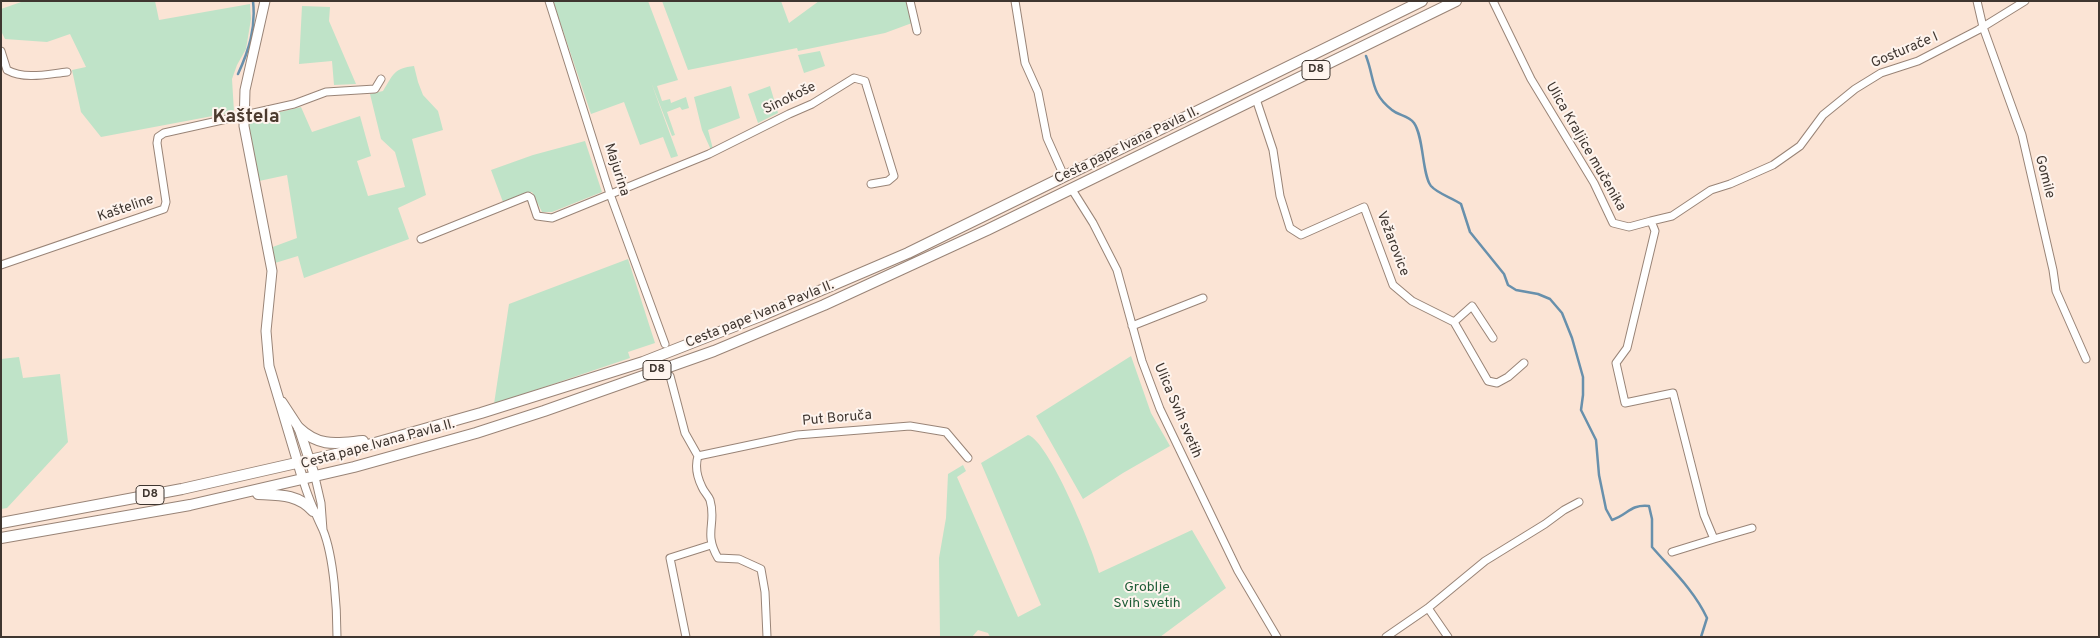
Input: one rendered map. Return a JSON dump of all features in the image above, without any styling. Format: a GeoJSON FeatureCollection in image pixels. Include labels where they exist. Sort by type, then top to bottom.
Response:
{"type":"FeatureCollection","features":[{"type":"Feature","properties":{"kind":"main road","name":"Cesta pape Ivana Pavla II."},"geometry":{"type":"LineString","coordinates":[[1,523],[182,489],[382,442],[633,365],[706,338],[865,273],[1422,1]]}},
{"type":"Feature","properties":{"kind":"main road","name":"Cesta pape Ivana Pavla II."},"geometry":{"type":"LineString","coordinates":[[1,538],[132,517],[315,477],[476,433],[714,351],[824,305],[987,230],[1456,1]]}},
{"type":"Feature","properties":{"kind":"main road"},"geometry":{"type":"LineString","coordinates":[[299,428],[317,440],[336,444],[365,440],[382,442]]}},
{"type":"Feature","properties":{"kind":"main road"},"geometry":{"type":"LineString","coordinates":[[250,492],[286,495],[303,502],[313,511]]}},
{"type":"Feature","properties":{"kind":"street"},"geometry":{"type":"LineString","coordinates":[[265,1],[245,90],[243,116],[248,152],[272,271],[266,348],[269,366],[303,480],[328,548],[337,606],[338,637]]}},
{"type":"Feature","properties":{"kind":"street","name":"Majurina"},"geometry":{"type":"LineString","coordinates":[[549,1],[610,194],[665,344]]}},
{"type":"Feature","properties":{"kind":"street"},"geometry":{"type":"LineString","coordinates":[[910,1],[917,31]]}},
{"type":"Feature","properties":{"kind":"street"},"geometry":{"type":"LineString","coordinates":[[1015,1],[1025,63],[1038,92],[1047,138],[1064,176]]}},
{"type":"Feature","properties":{"kind":"street","name":"Ulica Kraljice mučenika"},"geometry":{"type":"LineString","coordinates":[[1493,1],[1531,79],[1594,183],[1613,223],[1629,227],[1651,221]]}},
{"type":"Feature","properties":{"kind":"street","name":"Gomile"},"geometry":{"type":"LineString","coordinates":[[1977,1],[1983,27],[2022,134],[2053,270],[2056,291],[2086,359]]}},
{"type":"Feature","properties":{"kind":"street","name":"Gosturače I"},"geometry":{"type":"LineString","coordinates":[[1651,221],[1672,216],[1711,190],[1730,184],[1773,165],[1800,146],[1823,115],[1881,73],[1918,61],[1983,27],[2025,1]]}},
{"type":"Feature","properties":{"kind":"street"},"geometry":{"type":"LineString","coordinates":[[1,51],[7,70],[14,74],[67,72]]}},
{"type":"Feature","properties":{"kind":"street","name":"Sinokoše"},"geometry":{"type":"LineString","coordinates":[[610,194],[709,154],[781,117],[812,104],[854,78],[865,81],[894,176],[888,181],[871,184]]}},
{"type":"Feature","properties":{"kind":"street"},"geometry":{"type":"LineString","coordinates":[[243,116],[294,104],[326,92],[375,89],[381,79]]}},
{"type":"Feature","properties":{"kind":"street","name":"Vežarovice"},"geometry":{"type":"LineString","coordinates":[[1256,99],[1273,150],[1280,196],[1290,228],[1301,235],[1364,207],[1393,285],[1412,301],[1454,322]]}},
{"type":"Feature","properties":{"kind":"street","name":"Kašteline"},"geometry":{"type":"LineString","coordinates":[[1,265],[161,211],[166,202],[158,137],[164,133],[243,116]]}},
{"type":"Feature","properties":{"kind":"street","name":"Ulica Svih svetih"},"geometry":{"type":"LineString","coordinates":[[1071,188],[1093,222],[1118,270],[1132,326],[1160,409],[1182,458],[1238,571],[1277,637]]}},
{"type":"Feature","properties":{"kind":"street"},"geometry":{"type":"LineString","coordinates":[[421,239],[528,196],[531,198],[537,216],[552,218],[610,194]]}},
{"type":"Feature","properties":{"kind":"street"},"geometry":{"type":"LineString","coordinates":[[1651,221],[1655,231],[1629,340],[1627,348],[1616,364],[1625,403],[1673,393],[1704,515],[1714,539]]}},
{"type":"Feature","properties":{"kind":"street"},"geometry":{"type":"LineString","coordinates":[[1132,326],[1203,298]]}},
{"type":"Feature","properties":{"kind":"street"},"geometry":{"type":"LineString","coordinates":[[1493,338],[1472,306],[1454,322],[1488,380],[1497,383],[1508,377],[1524,363]]}},
{"type":"Feature","properties":{"kind":"street"},"geometry":{"type":"LineString","coordinates":[[670,376],[685,433],[698,456],[696,463],[697,475],[710,501],[712,515],[711,545],[718,558],[739,558],[761,569],[765,592],[767,637]]}},
{"type":"Feature","properties":{"kind":"street"},"geometry":{"type":"LineString","coordinates":[[279,398],[299,428],[310,460],[321,503],[323,531]]}},
{"type":"Feature","properties":{"kind":"street","name":"Put Boruča"},"geometry":{"type":"LineString","coordinates":[[698,456],[798,435],[910,426],[946,432],[968,458]]}},
{"type":"Feature","properties":{"kind":"street"},"geometry":{"type":"LineString","coordinates":[[1386,637],[1428,608],[1485,560],[1579,502]]}},
{"type":"Feature","properties":{"kind":"street"},"geometry":{"type":"LineString","coordinates":[[1672,552],[1752,528]]}},
{"type":"Feature","properties":{"kind":"street"},"geometry":{"type":"LineString","coordinates":[[686,637],[670,558],[711,545]]}},
{"type":"Feature","properties":{"kind":"street"},"geometry":{"type":"LineString","coordinates":[[1428,608],[1448,637]]}},
{"type":"Feature","properties":{"kind":"green space"},"geometry":{"type":"Polygon","coordinates":[[[24,1],[155,1],[159,20],[250,4],[251,19],[246,49],[232,79],[234,112],[101,137],[81,112],[72,70],[86,67],[70,34],[47,42],[5,39],[1,31],[1,9],[24,1]]]}},
{"type":"Feature","properties":{"kind":"green space"},"geometry":{"type":"Polygon","coordinates":[[[553,1],[648,1],[678,80],[657,86],[662,101],[670,99],[671,103],[686,97],[689,108],[682,110],[680,107],[667,112],[675,135],[672,136],[651,82],[678,156],[671,158],[663,137],[640,145],[624,102],[591,114],[553,1]]]}},
{"type":"Feature","properties":{"kind":"green space"},"geometry":{"type":"Polygon","coordinates":[[[662,1],[781,1],[789,23],[819,1],[906,1],[912,23],[885,33],[798,51],[797,48],[688,70],[662,1]]]}},
{"type":"Feature","properties":{"kind":"green space"},"geometry":{"type":"Polygon","coordinates":[[[302,6],[330,7],[329,21],[356,84],[334,85],[332,61],[299,64],[302,6]]]}},
{"type":"Feature","properties":{"kind":"green space"},"geometry":{"type":"Polygon","coordinates":[[[820,51],[825,66],[804,73],[798,55],[820,51]]]}},
{"type":"Feature","properties":{"kind":"green space"},"geometry":{"type":"Polygon","coordinates":[[[414,66],[423,95],[438,111],[443,130],[412,139],[426,195],[398,208],[409,239],[304,278],[298,256],[275,263],[270,248],[297,238],[287,175],[259,181],[248,120],[301,107],[312,132],[360,116],[371,156],[357,161],[368,196],[405,187],[395,152],[381,139],[370,94],[383,91],[395,73],[402,68],[414,66]]]}},
{"type":"Feature","properties":{"kind":"green space"},"geometry":{"type":"Polygon","coordinates":[[[731,86],[740,118],[708,130],[713,149],[711,150],[702,130],[694,97],[731,86]]]}},
{"type":"Feature","properties":{"kind":"green space"},"geometry":{"type":"Polygon","coordinates":[[[770,86],[778,113],[758,123],[748,94],[770,86]]]}},
{"type":"Feature","properties":{"kind":"green space"},"geometry":{"type":"Polygon","coordinates":[[[585,141],[602,192],[552,212],[542,212],[532,192],[503,202],[491,170],[533,155],[585,141]]]}},
{"type":"Feature","properties":{"kind":"green space"},"geometry":{"type":"Polygon","coordinates":[[[628,259],[655,343],[628,352],[630,358],[494,404],[509,304],[628,259]]]}},
{"type":"Feature","properties":{"kind":"green space"},"geometry":{"type":"Polygon","coordinates":[[[1131,356],[1151,413],[1170,446],[1083,499],[1036,416],[1131,356]]]}},
{"type":"Feature","properties":{"kind":"green space"},"geometry":{"type":"Polygon","coordinates":[[[19,357],[23,378],[60,374],[68,442],[7,508],[1,509],[1,359],[19,357]]]}},
{"type":"Feature","properties":{"kind":"green space","name":"Groblje Svih svetih"},"geometry":{"type":"Polygon","coordinates":[[[1028,435],[1037,442],[1058,475],[1079,520],[1099,573],[1192,530],[1226,588],[1160,637],[990,637],[988,633],[978,630],[972,637],[940,637],[939,558],[946,518],[948,474],[963,465],[966,471],[957,477],[1018,617],[1041,605],[981,463],[1028,435]]]}},
{"type":"Feature","properties":{"kind":"waterway"},"geometry":{"type":"LineString","coordinates":[[238,74],[251,39],[254,11],[253,1]]}},
{"type":"Feature","properties":{"kind":"waterway"},"geometry":{"type":"LineString","coordinates":[[1366,56],[1376,92],[1380,98],[1395,112],[1412,120],[1414,123],[1420,137],[1426,173],[1431,186],[1461,204],[1470,232],[1504,274],[1508,285],[1516,290],[1538,294],[1550,299],[1562,313],[1572,338],[1583,377],[1581,410],[1596,440],[1599,475],[1606,509],[1612,520],[1633,508],[1649,506],[1652,519],[1652,547],[1696,598],[1707,618],[1701,637]]}},
{"type":"Feature","properties":{"kind":"district","name":"Kaštela"},"geometry":{"type":"Point","coordinates":[246,118]}}]}
